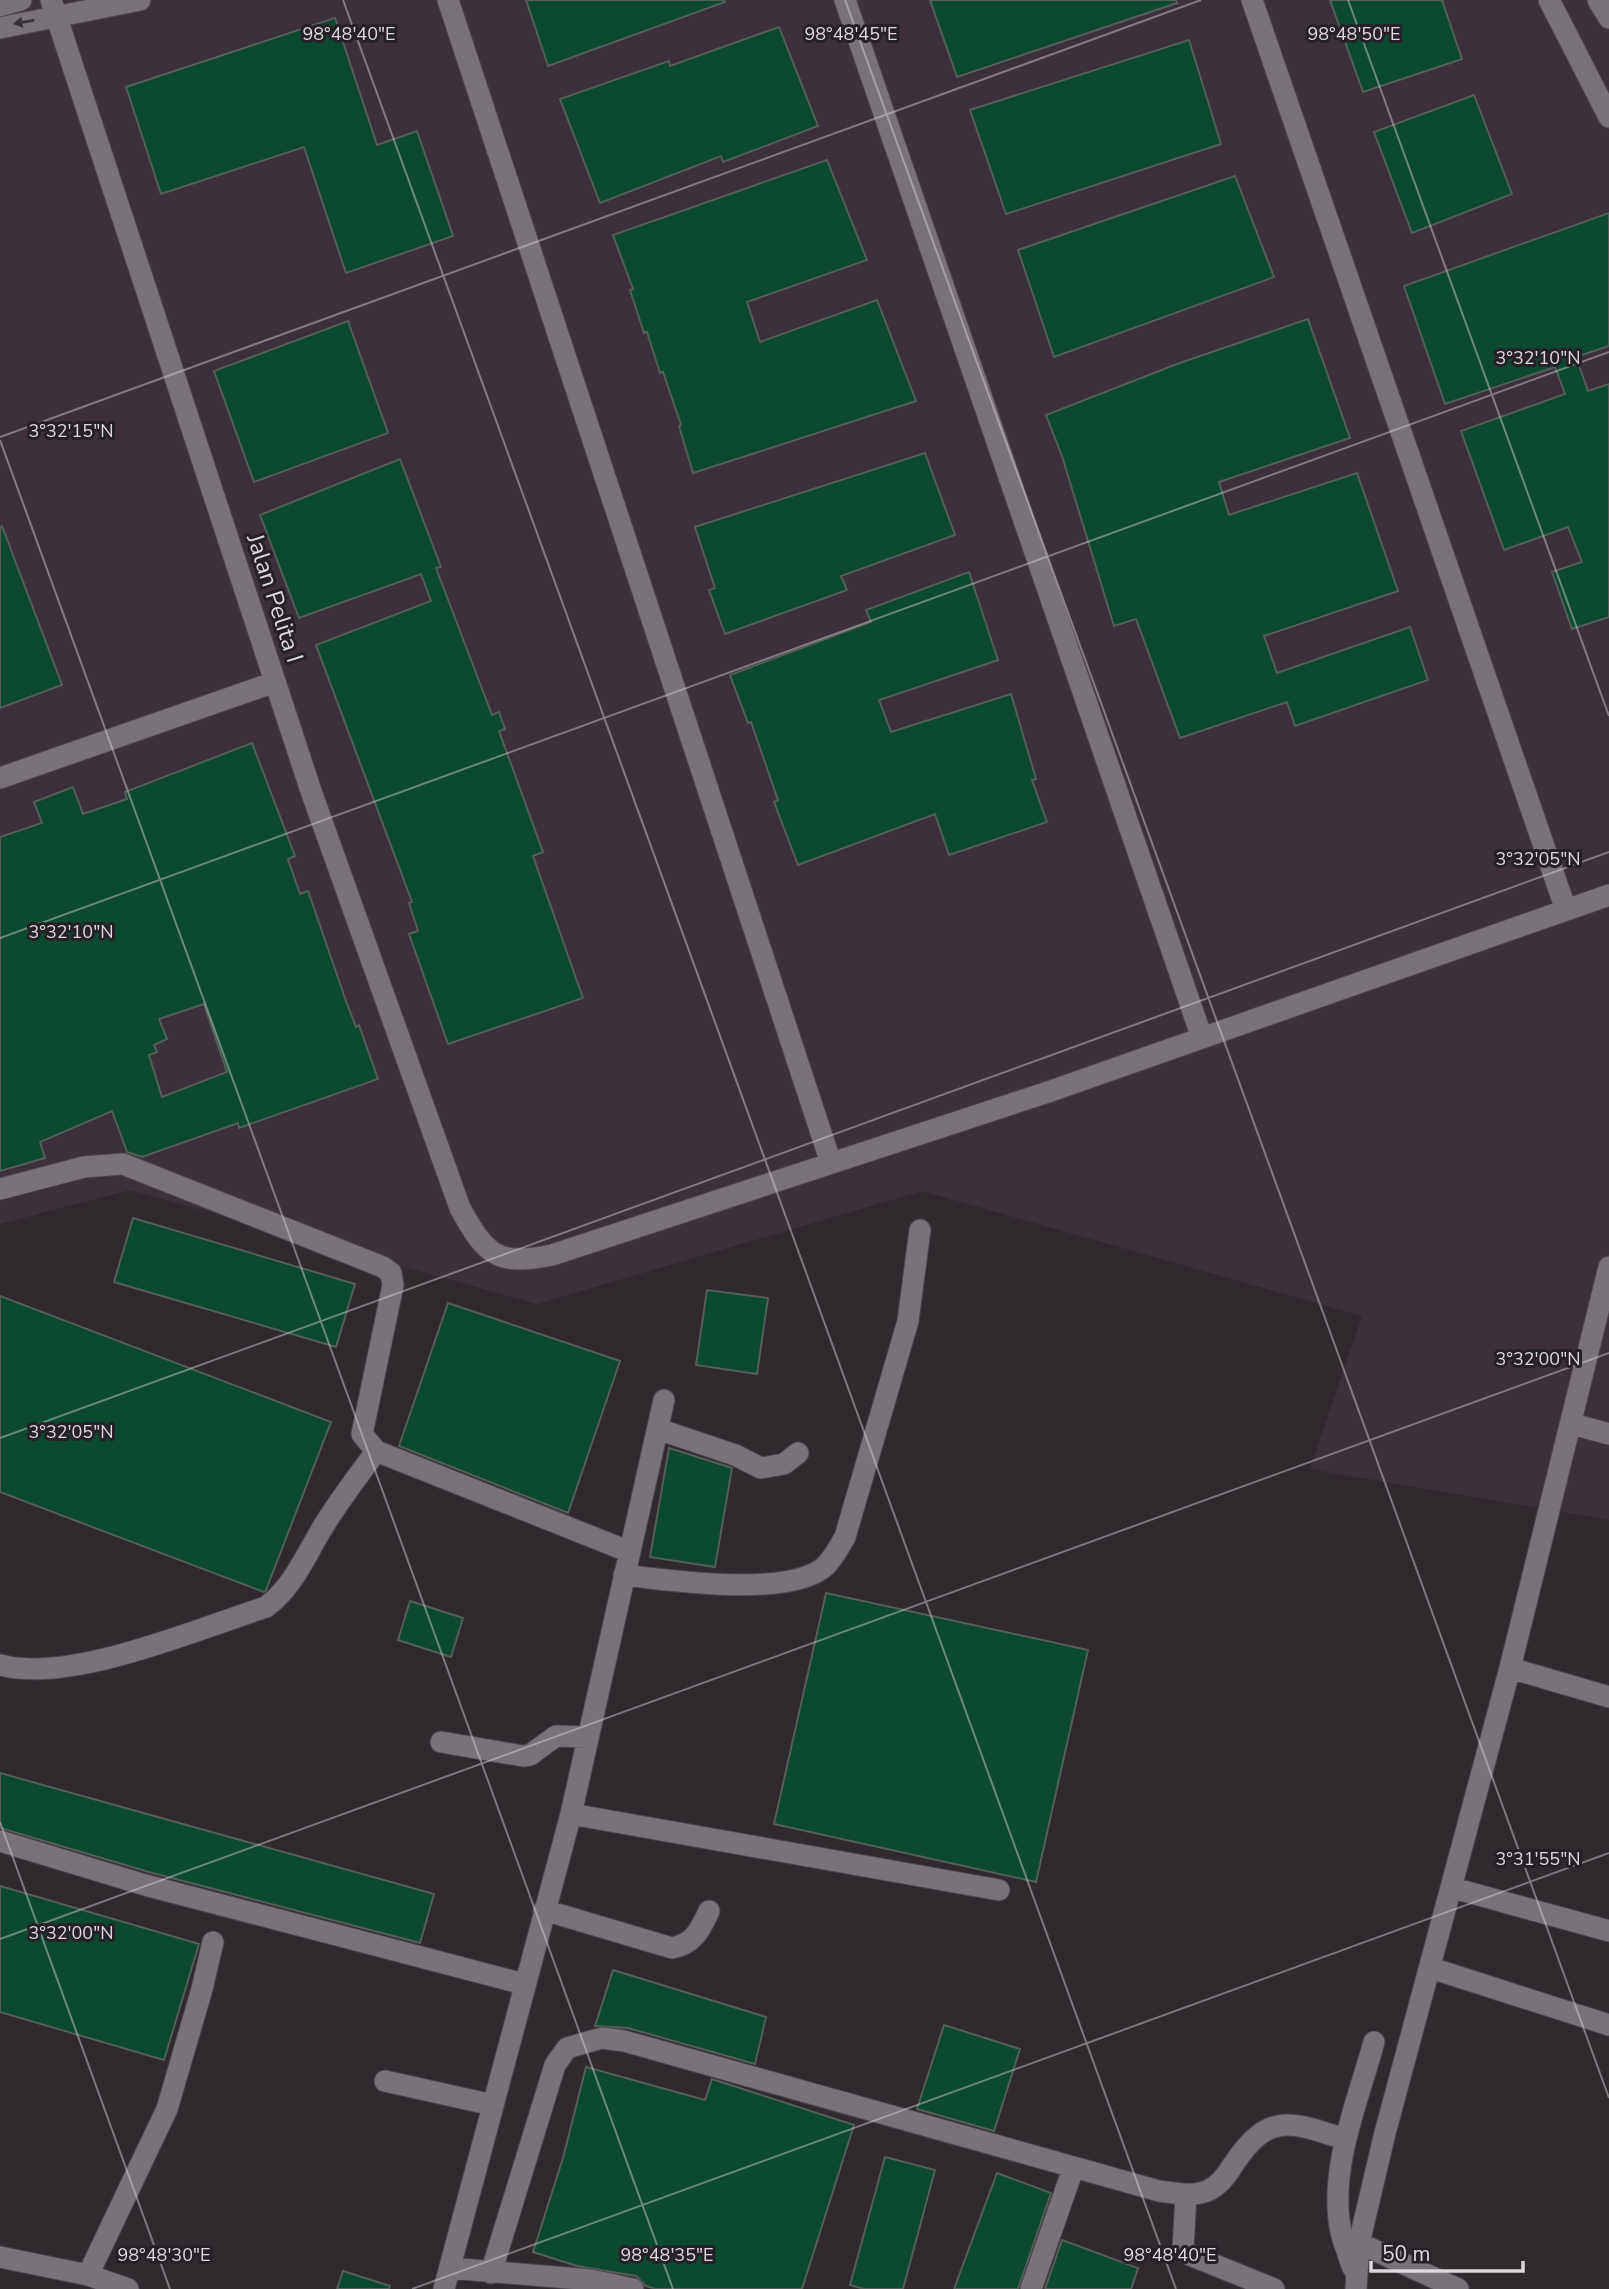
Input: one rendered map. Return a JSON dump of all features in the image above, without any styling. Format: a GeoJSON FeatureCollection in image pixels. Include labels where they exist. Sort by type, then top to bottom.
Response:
{"type":"FeatureCollection","features":[{"type":"Feature","properties":{"kind":"street"},"geometry":{"type":"LineString","coordinates":[[0,6],[21,0]]}},
{"type":"Feature","properties":{"kind":"street"},"geometry":{"type":"LineString","coordinates":[[0,28],[54,8],[139,0]]}},
{"type":"Feature","properties":{"kind":"street"},"geometry":{"type":"LineString","coordinates":[[449,0],[831,1163]]}},
{"type":"Feature","properties":{"kind":"street"},"geometry":{"type":"LineString","coordinates":[[845,0],[1202,1038]]}},
{"type":"Feature","properties":{"kind":"street"},"geometry":{"type":"LineString","coordinates":[[1252,0],[1566,910]]}},
{"type":"Feature","properties":{"kind":"street"},"geometry":{"type":"LineString","coordinates":[[1549,0],[1609,117]]}},
{"type":"Feature","properties":{"kind":"street"},"geometry":{"type":"LineString","coordinates":[[1598,0],[1609,18]]}},
{"type":"Feature","properties":{"kind":"street","name":"Jalan Pelita I"},"geometry":{"type":"LineString","coordinates":[[54,8],[275,682],[460,1208],[473,1232],[490,1252],[504,1260],[523,1261],[552,1255],[831,1163],[1202,1038],[1609,895]]}},
{"type":"Feature","properties":{"kind":"street"},"geometry":{"type":"LineString","coordinates":[[0,778],[275,682]]}},
{"type":"Feature","properties":{"kind":"street"},"geometry":{"type":"LineString","coordinates":[[0,1189],[84,1167],[123,1164],[383,1267],[391,1273],[393,1285],[362,1434],[376,1451],[630,1552]]}},
{"type":"Feature","properties":{"kind":"street"},"geometry":{"type":"LineString","coordinates":[[624,1575],[660,1580],[785,1584],[806,1578],[825,1567],[845,1537],[908,1321],[920,1230]]}},
{"type":"Feature","properties":{"kind":"street"},"geometry":{"type":"LineString","coordinates":[[1356,2283],[1359,2243],[1510,1668],[1609,1267]]}},
{"type":"Feature","properties":{"kind":"street"},"geometry":{"type":"LineString","coordinates":[[444,2289],[571,1814],[664,1400]]}},
{"type":"Feature","properties":{"kind":"street"},"geometry":{"type":"LineString","coordinates":[[1572,1424],[1609,1434]]}},
{"type":"Feature","properties":{"kind":"street"},"geometry":{"type":"LineString","coordinates":[[658,1429],[736,1455],[761,1468],[784,1464],[798,1453]]}},
{"type":"Feature","properties":{"kind":"street"},"geometry":{"type":"LineString","coordinates":[[0,1665],[17,1670],[42,1668],[132,1652],[266,1607],[276,1599],[304,1564],[320,1531],[376,1451]]}},
{"type":"Feature","properties":{"kind":"street"},"geometry":{"type":"LineString","coordinates":[[1510,1668],[1609,1697]]}},
{"type":"Feature","properties":{"kind":"street"},"geometry":{"type":"LineString","coordinates":[[441,1742],[523,1756],[530,1755],[556,1736],[587,1737]]}},
{"type":"Feature","properties":{"kind":"street"},"geometry":{"type":"LineString","coordinates":[[571,1814],[999,1890]]}},
{"type":"Feature","properties":{"kind":"street"},"geometry":{"type":"LineString","coordinates":[[0,1841],[145,1885],[524,1984]]}},
{"type":"Feature","properties":{"kind":"street"},"geometry":{"type":"LineString","coordinates":[[1453,1888],[1609,1931]]}},
{"type":"Feature","properties":{"kind":"street"},"geometry":{"type":"LineString","coordinates":[[544,1910],[671,1948],[690,1941],[699,1933],[709,1911]]}},
{"type":"Feature","properties":{"kind":"street"},"geometry":{"type":"LineString","coordinates":[[88,2275],[167,2109],[213,1942]]}},
{"type":"Feature","properties":{"kind":"street"},"geometry":{"type":"LineString","coordinates":[[1431,1968],[1609,2025]]}},
{"type":"Feature","properties":{"kind":"street"},"geometry":{"type":"LineString","coordinates":[[491,2273],[555,2065],[567,2048],[602,2038],[624,2041],[1159,2191],[1186,2194],[1206,2192],[1217,2186],[1248,2142],[1260,2131],[1273,2126],[1310,2127],[1344,2139]]}},
{"type":"Feature","properties":{"kind":"street"},"geometry":{"type":"LineString","coordinates":[[1356,2283],[1341,2232],[1339,2208],[1344,2139],[1374,2042]]}},
{"type":"Feature","properties":{"kind":"street"},"geometry":{"type":"LineString","coordinates":[[385,2081],[493,2105]]}},
{"type":"Feature","properties":{"kind":"street"},"geometry":{"type":"LineString","coordinates":[[1031,2289],[1073,2169]]}},
{"type":"Feature","properties":{"kind":"street"},"geometry":{"type":"LineString","coordinates":[[1186,2194],[1183,2249],[1190,2255],[1274,2289]]}},
{"type":"Feature","properties":{"kind":"street"},"geometry":{"type":"LineString","coordinates":[[1359,2243],[1458,2289]]}},
{"type":"Feature","properties":{"kind":"street"},"geometry":{"type":"LineString","coordinates":[[0,2258],[88,2275],[128,2289]]}},
{"type":"Feature","properties":{"kind":"street"},"geometry":{"type":"LineString","coordinates":[[450,2267],[491,2273],[591,2280],[633,2289]]}},
{"type":"Feature","properties":{"kind":"shaded area"},"geometry":{"type":"Polygon","coordinates":[[[0,0],[1609,0],[1609,1520],[1310,1469],[1362,1316],[922,1191],[537,1304],[130,1190],[0,1224],[0,0]]]}},
{"type":"Feature","properties":{"kind":"building"},"geometry":{"type":"Polygon","coordinates":[[[526,0],[724,0],[725,2],[548,66],[526,0]]]}},
{"type":"Feature","properties":{"kind":"building"},"geometry":{"type":"Polygon","coordinates":[[[930,0],[1176,0],[1177,3],[957,77],[930,0]]]}},
{"type":"Feature","properties":{"kind":"building"},"geometry":{"type":"Polygon","coordinates":[[[1330,0],[1442,0],[1462,59],[1363,92],[1330,0]]]}},
{"type":"Feature","properties":{"kind":"building"},"geometry":{"type":"Polygon","coordinates":[[[335,18],[377,145],[417,131],[453,236],[346,273],[304,147],[161,194],[126,87],[335,18]]]}},
{"type":"Feature","properties":{"kind":"building"},"geometry":{"type":"Polygon","coordinates":[[[779,27],[818,126],[723,162],[721,156],[600,203],[560,99],[669,61],[670,66],[779,27]]]}},
{"type":"Feature","properties":{"kind":"building"},"geometry":{"type":"Polygon","coordinates":[[[1189,40],[1221,144],[1006,214],[970,110],[1189,40]]]}},
{"type":"Feature","properties":{"kind":"building"},"geometry":{"type":"Polygon","coordinates":[[[1474,95],[1512,194],[1412,233],[1374,132],[1474,95]]]}},
{"type":"Feature","properties":{"kind":"building"},"geometry":{"type":"Polygon","coordinates":[[[827,160],[867,260],[747,302],[760,342],[877,300],[916,401],[693,473],[679,426],[681,425],[647,332],[644,333],[630,290],[633,289],[613,235],[827,160]]]}},
{"type":"Feature","properties":{"kind":"building"},"geometry":{"type":"Polygon","coordinates":[[[1235,176],[1274,277],[1054,357],[1018,250],[1235,176]]]}},
{"type":"Feature","properties":{"kind":"building"},"geometry":{"type":"Polygon","coordinates":[[[1609,213],[1609,346],[1576,357],[1588,391],[1609,384],[1609,617],[1572,629],[1552,572],[1582,562],[1568,527],[1504,550],[1461,431],[1565,394],[1555,367],[1445,404],[1404,286],[1609,213]]]}},
{"type":"Feature","properties":{"kind":"building"},"geometry":{"type":"Polygon","coordinates":[[[1308,319],[1350,438],[1219,482],[1229,515],[1357,473],[1398,591],[1264,636],[1277,673],[1410,627],[1428,680],[1295,726],[1287,702],[1180,738],[1136,619],[1114,626],[1062,456],[1046,415],[1177,364],[1308,319]]]}},
{"type":"Feature","properties":{"kind":"building"},"geometry":{"type":"Polygon","coordinates":[[[348,321],[388,433],[254,482],[214,371],[348,321]]]}},
{"type":"Feature","properties":{"kind":"building"},"geometry":{"type":"Polygon","coordinates":[[[925,453],[955,535],[841,576],[847,590],[725,634],[709,590],[715,588],[695,527],[925,453]]]}},
{"type":"Feature","properties":{"kind":"building"},"geometry":{"type":"Polygon","coordinates":[[[400,459],[441,567],[436,568],[492,715],[499,712],[505,729],[499,731],[543,852],[533,856],[583,998],[448,1044],[409,934],[418,931],[409,903],[412,902],[316,645],[431,601],[421,574],[299,618],[260,515],[400,459]]]}},
{"type":"Feature","properties":{"kind":"building"},"geometry":{"type":"Polygon","coordinates":[[[2,526],[62,685],[0,708],[0,527],[2,526]]]}},
{"type":"Feature","properties":{"kind":"building"},"geometry":{"type":"Polygon","coordinates":[[[969,572],[998,660],[879,700],[891,732],[1011,694],[1036,779],[1032,780],[1047,822],[949,855],[935,814],[798,865],[774,802],[778,800],[751,722],[748,723],[730,675],[871,622],[866,610],[969,572]]]}},
{"type":"Feature","properties":{"kind":"building"},"geometry":{"type":"Polygon","coordinates":[[[252,743],[295,856],[288,859],[300,894],[308,891],[346,1001],[356,1027],[359,1025],[378,1079],[239,1128],[238,1123],[142,1157],[127,1152],[112,1111],[40,1142],[45,1158],[0,1171],[0,837],[42,823],[34,802],[73,787],[83,814],[127,799],[125,792],[252,743]],[[204,1004],[159,1019],[167,1039],[154,1045],[157,1052],[149,1055],[162,1097],[227,1072],[204,1004]]]}},
{"type":"Feature","properties":{"kind":"building"},"geometry":{"type":"Polygon","coordinates":[[[133,1218],[355,1284],[336,1347],[114,1282],[133,1218]]]}},
{"type":"Feature","properties":{"kind":"building"},"geometry":{"type":"Polygon","coordinates":[[[707,1290],[768,1298],[757,1374],[696,1365],[707,1290]]]}},
{"type":"Feature","properties":{"kind":"building"},"geometry":{"type":"Polygon","coordinates":[[[0,1296],[331,1422],[264,1592],[0,1492],[0,1296]]]}},
{"type":"Feature","properties":{"kind":"building"},"geometry":{"type":"Polygon","coordinates":[[[448,1303],[620,1361],[568,1513],[399,1446],[448,1303]]]}},
{"type":"Feature","properties":{"kind":"building"},"geometry":{"type":"Polygon","coordinates":[[[669,1448],[732,1468],[715,1567],[650,1557],[669,1448]]]}},
{"type":"Feature","properties":{"kind":"building"},"geometry":{"type":"Polygon","coordinates":[[[826,1593],[1088,1650],[1036,1882],[774,1824],[826,1593]]]}},
{"type":"Feature","properties":{"kind":"building"},"geometry":{"type":"Polygon","coordinates":[[[410,1601],[463,1618],[451,1657],[398,1640],[410,1601]]]}},
{"type":"Feature","properties":{"kind":"building"},"geometry":{"type":"Polygon","coordinates":[[[0,1773],[434,1894],[420,1943],[149,1872],[0,1828],[0,1773]]]}},
{"type":"Feature","properties":{"kind":"building"},"geometry":{"type":"Polygon","coordinates":[[[0,1886],[199,1944],[164,2060],[0,2012],[0,1886]]]}},
{"type":"Feature","properties":{"kind":"building"},"geometry":{"type":"Polygon","coordinates":[[[613,1970],[766,2017],[755,2064],[628,2028],[595,2026],[613,1970]]]}},
{"type":"Feature","properties":{"kind":"building"},"geometry":{"type":"Polygon","coordinates":[[[944,2025],[1020,2049],[994,2131],[917,2109],[944,2025]]]}},
{"type":"Feature","properties":{"kind":"building"},"geometry":{"type":"Polygon","coordinates":[[[586,2067],[705,2100],[712,2079],[854,2125],[802,2289],[656,2289],[646,2286],[636,2276],[577,2266],[533,2252],[563,2158],[586,2067]]]}},
{"type":"Feature","properties":{"kind":"building"},"geometry":{"type":"Polygon","coordinates":[[[885,2157],[935,2170],[903,2289],[864,2289],[850,2285],[885,2157]]]}},
{"type":"Feature","properties":{"kind":"building"},"geometry":{"type":"Polygon","coordinates":[[[997,2173],[1051,2193],[1018,2289],[954,2289],[997,2173]]]}},
{"type":"Feature","properties":{"kind":"building"},"geometry":{"type":"Polygon","coordinates":[[[1062,2240],[1138,2268],[1131,2289],[1045,2289],[1062,2240]]]}},
{"type":"Feature","properties":{"kind":"building"},"geometry":{"type":"Polygon","coordinates":[[[343,2271],[390,2286],[389,2289],[337,2289],[343,2271]]]}}]}
